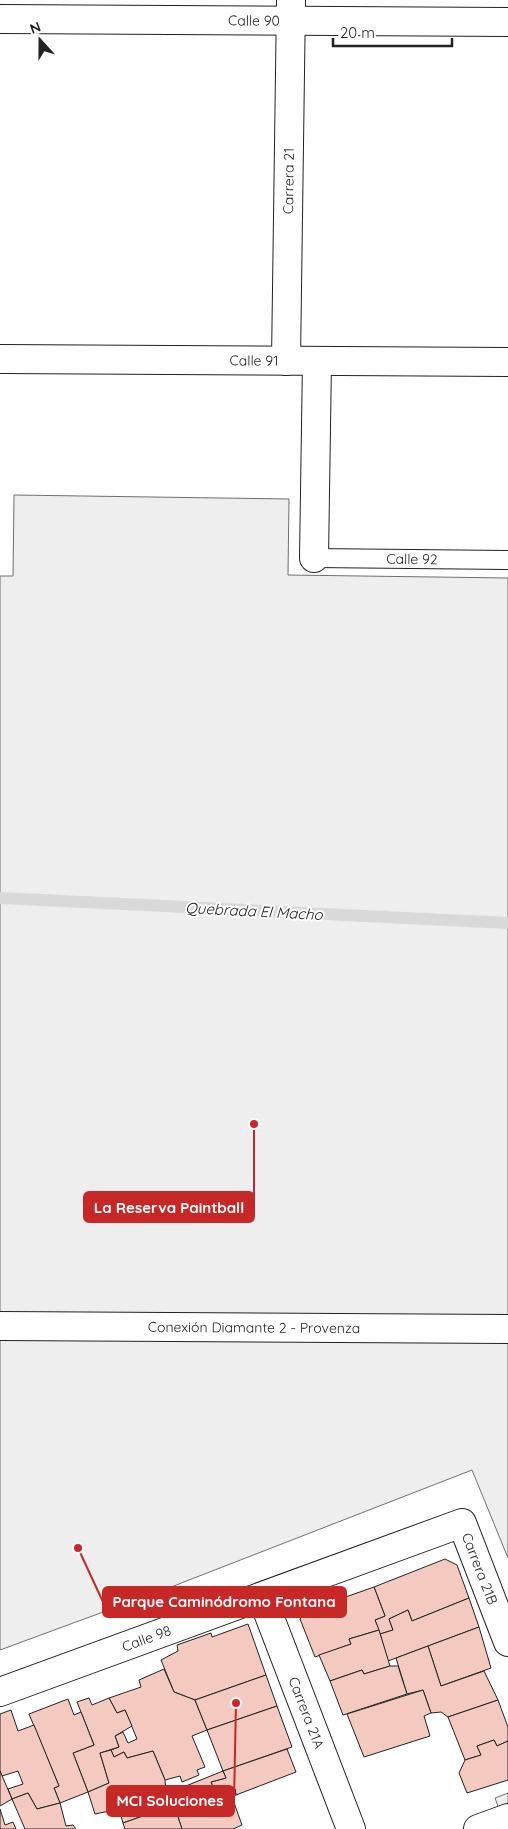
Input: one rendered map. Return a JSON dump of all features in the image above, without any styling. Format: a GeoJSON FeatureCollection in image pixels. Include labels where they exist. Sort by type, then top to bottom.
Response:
{"type":"FeatureCollection","features":[{"type":"Feature","properties":{"kind":"street","name":"Calle 90"},"geometry":{"type":"LineString","coordinates":[[0,19],[290,10],[508,22]]}},
{"type":"Feature","properties":{"kind":"street","name":"Carrera 21"},"geometry":{"type":"LineString","coordinates":[[286,361],[290,10]]}},
{"type":"Feature","properties":{"kind":"street","name":"Calle 91"},"geometry":{"type":"LineString","coordinates":[[0,359],[508,362]]}},
{"type":"Feature","properties":{"kind":"street"},"geometry":{"type":"LineString","coordinates":[[314,558],[317,361]]}},
{"type":"Feature","properties":{"kind":"street","name":"Conexión Diamante 2 - Provenza"},"geometry":{"type":"LineString","coordinates":[[0,1326],[508,1329]]}},
{"type":"Feature","properties":{"kind":"street","name":"Calle 98"},"geometry":{"type":"LineString","coordinates":[[0,1692],[462,1523]]}},
{"type":"Feature","properties":{"kind":"street","name":"Carrera 21B"},"geometry":{"type":"LineString","coordinates":[[462,1523],[508,1642]]}},
{"type":"Feature","properties":{"kind":"street","name":"Carrera 21A"},"geometry":{"type":"LineString","coordinates":[[262,1596],[352,1829]]}},
{"type":"Feature","properties":{"kind":"street"},"geometry":{"type":"LineString","coordinates":[[478,1829],[508,1818]]}},
{"type":"Feature","properties":{"kind":"lane","name":"Calle 92"},"geometry":{"type":"LineString","coordinates":[[314,558],[508,560]]}},
{"type":"Feature","properties":{"kind":"shaded area"},"geometry":{"type":"Polygon","coordinates":[[[14,495],[289,499],[288,575],[508,578],[508,1558],[472,1470],[171,1587],[0,1650],[0,576],[13,576],[14,495]]]}},
{"type":"Feature","properties":{"kind":"shaded area"},"geometry":{"type":"Polygon","coordinates":[[[508,1793],[508,1809],[500,1812],[495,1798],[508,1793]]]}},
{"type":"Feature","properties":{"kind":"building"},"geometry":{"type":"Polygon","coordinates":[[[445,1559],[457,1565],[469,1598],[412,1621],[408,1610],[389,1619],[393,1630],[380,1634],[375,1620],[385,1616],[374,1587],[445,1559]]]}},
{"type":"Feature","properties":{"kind":"building"},"geometry":{"type":"Polygon","coordinates":[[[374,1587],[385,1616],[375,1620],[379,1630],[349,1639],[351,1644],[315,1657],[300,1619],[306,1611],[374,1587]]]}},
{"type":"Feature","properties":{"kind":"building"},"geometry":{"type":"Polygon","coordinates":[[[469,1598],[479,1627],[388,1661],[380,1634],[393,1630],[389,1619],[408,1610],[412,1621],[469,1598]]]}},
{"type":"Feature","properties":{"kind":"building"},"geometry":{"type":"Polygon","coordinates":[[[248,1624],[266,1675],[195,1700],[174,1692],[161,1660],[178,1651],[177,1645],[211,1633],[212,1637],[248,1624]]]}},
{"type":"Feature","properties":{"kind":"building"},"geometry":{"type":"Polygon","coordinates":[[[479,1627],[491,1668],[441,1686],[428,1646],[479,1627]]]}},
{"type":"Feature","properties":{"kind":"building"},"geometry":{"type":"Polygon","coordinates":[[[379,1630],[390,1666],[364,1674],[362,1670],[330,1681],[319,1655],[351,1644],[349,1639],[379,1630]]]}},
{"type":"Feature","properties":{"kind":"building"},"geometry":{"type":"Polygon","coordinates":[[[428,1646],[441,1686],[484,1671],[498,1700],[448,1717],[441,1712],[431,1713],[423,1690],[407,1694],[396,1658],[428,1646]]]}},
{"type":"Feature","properties":{"kind":"building"},"geometry":{"type":"Polygon","coordinates":[[[390,1666],[398,1666],[407,1694],[343,1715],[330,1681],[362,1670],[364,1674],[390,1666]]]}},
{"type":"Feature","properties":{"kind":"building"},"geometry":{"type":"Polygon","coordinates":[[[164,1669],[174,1692],[195,1700],[207,1730],[192,1736],[205,1767],[197,1770],[199,1775],[182,1782],[180,1776],[165,1780],[153,1751],[127,1758],[124,1752],[114,1757],[111,1750],[119,1747],[115,1736],[123,1732],[128,1743],[137,1739],[125,1710],[117,1713],[109,1698],[141,1687],[139,1680],[164,1669]]]}},
{"type":"Feature","properties":{"kind":"building"},"geometry":{"type":"Polygon","coordinates":[[[266,1675],[277,1706],[207,1730],[195,1700],[266,1675]]]}},
{"type":"Feature","properties":{"kind":"building"},"geometry":{"type":"Polygon","coordinates":[[[423,1690],[431,1713],[424,1716],[430,1736],[364,1757],[347,1714],[423,1690]]]}},
{"type":"Feature","properties":{"kind":"building"},"geometry":{"type":"Polygon","coordinates":[[[89,1698],[92,1705],[109,1698],[117,1713],[125,1710],[132,1726],[115,1736],[119,1747],[100,1753],[109,1783],[88,1792],[73,1753],[94,1745],[77,1702],[89,1698]]]}},
{"type":"Feature","properties":{"kind":"building"},"geometry":{"type":"Polygon","coordinates":[[[68,1699],[74,1715],[81,1712],[94,1745],[73,1753],[88,1792],[60,1803],[54,1788],[59,1786],[29,1714],[68,1699]]]}},
{"type":"Feature","properties":{"kind":"building"},"geometry":{"type":"Polygon","coordinates":[[[498,1700],[508,1727],[508,1741],[497,1746],[494,1740],[477,1746],[481,1755],[465,1760],[448,1717],[498,1700]]]}},
{"type":"Feature","properties":{"kind":"building"},"geometry":{"type":"Polygon","coordinates":[[[277,1706],[292,1747],[223,1771],[207,1730],[277,1706]]]}},
{"type":"Feature","properties":{"kind":"building"},"geometry":{"type":"Polygon","coordinates":[[[11,1710],[18,1731],[34,1725],[59,1786],[54,1788],[60,1803],[37,1809],[28,1793],[12,1799],[8,1789],[23,1784],[18,1771],[2,1776],[0,1771],[0,1714],[11,1710]]]}},
{"type":"Feature","properties":{"kind":"building"},"geometry":{"type":"Polygon","coordinates":[[[494,1740],[497,1746],[508,1741],[508,1780],[467,1793],[459,1773],[465,1760],[481,1755],[477,1746],[494,1740]]]}},
{"type":"Feature","properties":{"kind":"building"},"geometry":{"type":"Polygon","coordinates":[[[287,1749],[296,1772],[236,1795],[235,1789],[217,1797],[211,1782],[226,1778],[223,1771],[287,1749]]]}},
{"type":"Feature","properties":{"kind":"building"},"geometry":{"type":"Polygon","coordinates":[[[111,1750],[114,1757],[124,1752],[127,1758],[153,1751],[165,1780],[166,1794],[223,1771],[226,1778],[211,1782],[217,1797],[235,1789],[236,1795],[232,1797],[242,1825],[233,1829],[182,1829],[174,1805],[123,1823],[119,1809],[95,1814],[88,1792],[109,1783],[100,1753],[111,1750]]]}},
{"type":"Feature","properties":{"kind":"building"},"geometry":{"type":"Polygon","coordinates":[[[0,1771],[12,1799],[0,1806],[0,1771]]]}},
{"type":"Feature","properties":{"kind":"building"},"geometry":{"type":"Polygon","coordinates":[[[28,1793],[37,1809],[60,1803],[66,1826],[73,1825],[76,1829],[25,1829],[12,1799],[28,1793]]]}},
{"type":"Feature","properties":{"kind":"building"},"geometry":{"type":"Polygon","coordinates":[[[174,1805],[182,1829],[125,1829],[123,1823],[174,1805]]]}},
{"type":"Feature","properties":{"kind":"building"},"geometry":{"type":"Polygon","coordinates":[[[0,1809],[5,1825],[13,1822],[16,1829],[0,1829],[0,1809]]]}},
{"type":"Feature","properties":{"kind":"waterway","name":"Quebrada El Macho"},"geometry":{"type":"LineString","coordinates":[[0,898],[508,923]]}},
{"type":"Feature","properties":{"kind":"place","name":"La Reserva Paintball"},"geometry":{"type":"Point","coordinates":[254,1124]}},
{"type":"Feature","properties":{"kind":"place","name":"Parque Caminódromo Fontana"},"geometry":{"type":"Point","coordinates":[78,1548]}},
{"type":"Feature","properties":{"kind":"place","name":"MCI Soluciones"},"geometry":{"type":"Point","coordinates":[236,1703]}}]}
